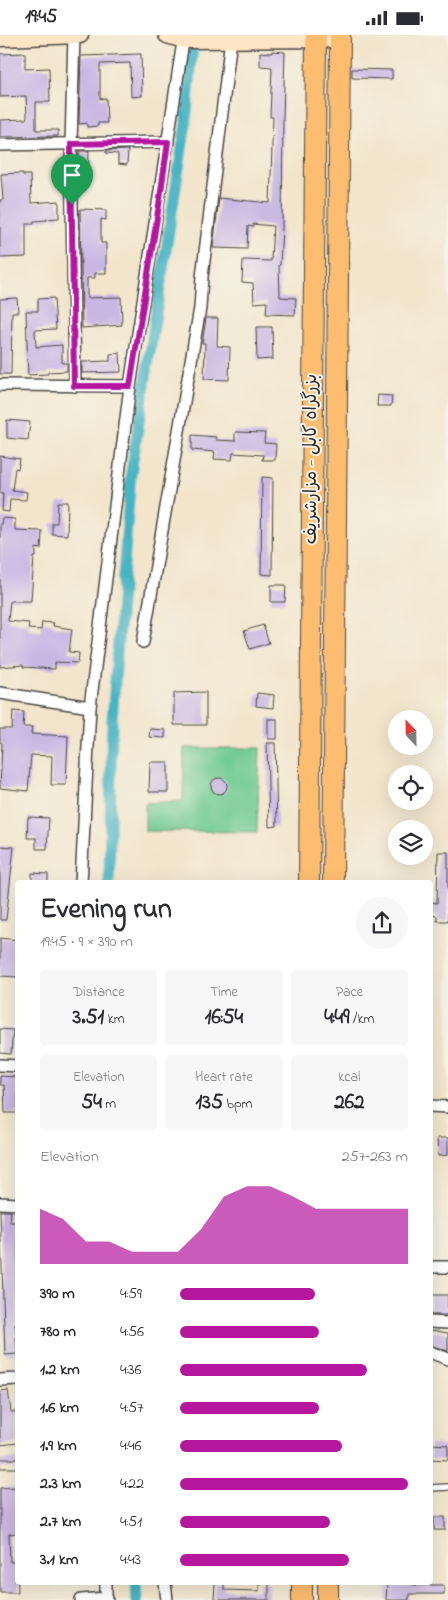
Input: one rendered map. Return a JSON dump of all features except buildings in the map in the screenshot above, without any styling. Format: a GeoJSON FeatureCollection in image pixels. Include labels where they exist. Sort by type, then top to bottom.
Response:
{"type":"FeatureCollection","features":[{"type":"Feature","properties":{"kind":"highway","name":"بزرگراه کابل - مزارشریف"},"geometry":{"type":"LineString","coordinates":[[309,880],[316,37]]}},
{"type":"Feature","properties":{"kind":"highway","name":"بزرگراه کابل - مزارشریف"},"geometry":{"type":"LineString","coordinates":[[333,880],[340,37]]}},
{"type":"Feature","properties":{"kind":"highway"},"geometry":{"type":"LineString","coordinates":[[302,1585],[302,1600]]}},
{"type":"Feature","properties":{"kind":"highway"},"geometry":{"type":"LineString","coordinates":[[328,1585],[328,1600]]}},
{"type":"Feature","properties":{"kind":"main road"},"geometry":{"type":"LineString","coordinates":[[0,37],[80,35]]}},
{"type":"Feature","properties":{"kind":"main road"},"geometry":{"type":"LineString","coordinates":[[166,35],[184,38],[227,39],[340,37]]}},
{"type":"Feature","properties":{"kind":"street"},"geometry":{"type":"LineString","coordinates":[[74,35],[71,144],[74,386]]}},
{"type":"Feature","properties":{"kind":"street"},"geometry":{"type":"LineString","coordinates":[[81,880],[90,707],[130,386],[184,38]]}},
{"type":"Feature","properties":{"kind":"street"},"geometry":{"type":"LineString","coordinates":[[143,642],[200,308],[227,39]]}},
{"type":"Feature","properties":{"kind":"street"},"geometry":{"type":"LineString","coordinates":[[0,145],[168,142]]}},
{"type":"Feature","properties":{"kind":"street"},"geometry":{"type":"LineString","coordinates":[[0,385],[130,386]]}},
{"type":"Feature","properties":{"kind":"street"},"geometry":{"type":"LineString","coordinates":[[0,693],[90,707]]}},
{"type":"Feature","properties":{"kind":"street"},"geometry":{"type":"LineString","coordinates":[[0,1065],[15,1066]]}},
{"type":"Feature","properties":{"kind":"street"},"geometry":{"type":"LineString","coordinates":[[433,1106],[448,1107]]}},
{"type":"Feature","properties":{"kind":"street"},"geometry":{"type":"LineString","coordinates":[[0,1203],[15,1204]]}},
{"type":"Feature","properties":{"kind":"street"},"geometry":{"type":"LineString","coordinates":[[433,1267],[448,1267]]}},
{"type":"Feature","properties":{"kind":"street"},"geometry":{"type":"LineString","coordinates":[[433,1322],[448,1323]]}},
{"type":"Feature","properties":{"kind":"street"},"geometry":{"type":"LineString","coordinates":[[433,1354],[448,1359]]}},
{"type":"Feature","properties":{"kind":"street"},"geometry":{"type":"LineString","coordinates":[[0,1380],[15,1379]]}},
{"type":"Feature","properties":{"kind":"street"},"geometry":{"type":"LineString","coordinates":[[81,1600],[106,1599],[106,1585]]}},
{"type":"Feature","properties":{"kind":"street"},"geometry":{"type":"LineString","coordinates":[[166,1585],[167,1600]]}},
{"type":"Feature","properties":{"kind":"lane"},"geometry":{"type":"LineString","coordinates":[[433,1488],[448,1487]]}},
{"type":"Feature","properties":{"kind":"green space"},"geometry":{"type":"Polygon","coordinates":[[[184,748],[260,748],[257,832],[145,831],[145,803],[183,801],[184,748]]]}},
{"type":"Feature","properties":{"kind":"waterway"},"geometry":{"type":"LineString","coordinates":[[109,880],[112,720],[131,473],[186,123],[194,35]]}},
{"type":"Feature","properties":{"kind":"waterway"},"geometry":{"type":"LineString","coordinates":[[136,1585],[137,1600]]}},
{"type":"Feature","properties":{"kind":"route"},"geometry":{"type":"LineString","coordinates":[[168,142],[130,386],[74,386],[72,205],[71,144],[168,142]]}}]}
